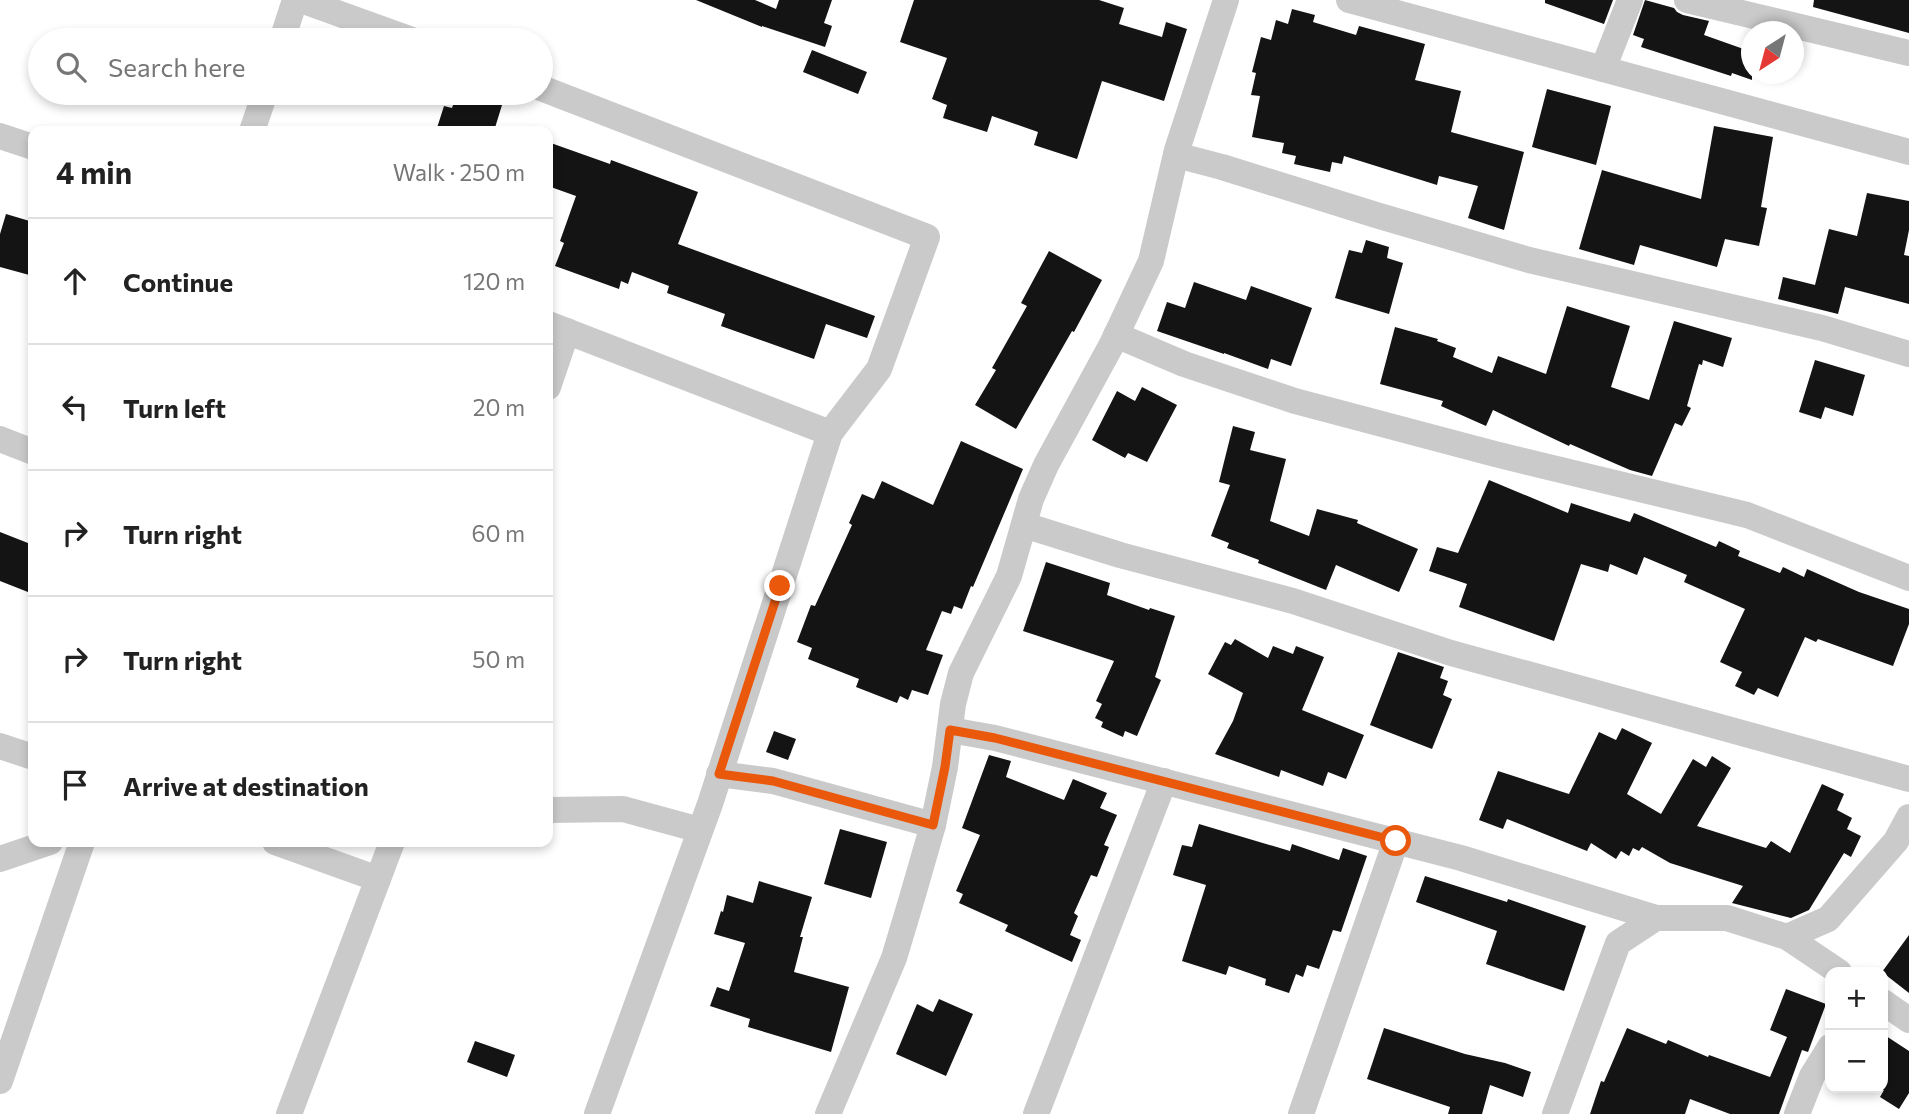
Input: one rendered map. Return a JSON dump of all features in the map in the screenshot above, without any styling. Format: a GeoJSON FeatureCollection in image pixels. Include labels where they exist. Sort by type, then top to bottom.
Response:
{"type":"FeatureCollection","features":[{"type":"Feature","properties":{"kind":"street"},"geometry":{"type":"LineString","coordinates":[[286,28],[295,0]]}},
{"type":"Feature","properties":{"kind":"street"},"geometry":{"type":"LineString","coordinates":[[302,0],[379,28]]}},
{"type":"Feature","properties":{"kind":"street"},"geometry":{"type":"LineString","coordinates":[[828,1114],[894,958],[933,825],[945,767],[953,704],[961,673],[1009,576],[1031,499],[1046,465],[1116,335],[1151,261],[1176,155],[1226,0]]}},
{"type":"Feature","properties":{"kind":"street"},"geometry":{"type":"LineString","coordinates":[[1349,0],[1909,152]]}},
{"type":"Feature","properties":{"kind":"street"},"geometry":{"type":"LineString","coordinates":[[1603,69],[1630,0]]}},
{"type":"Feature","properties":{"kind":"street"},"geometry":{"type":"LineString","coordinates":[[1687,0],[1909,53]]}},
{"type":"Feature","properties":{"kind":"street"},"geometry":{"type":"LineString","coordinates":[[553,93],[927,237],[879,369],[830,433],[700,830],[597,1114]]}},
{"type":"Feature","properties":{"kind":"street"},"geometry":{"type":"LineString","coordinates":[[254,126],[261,105]]}},
{"type":"Feature","properties":{"kind":"street"},"geometry":{"type":"LineString","coordinates":[[0,136],[28,145]]}},
{"type":"Feature","properties":{"kind":"street"},"geometry":{"type":"LineString","coordinates":[[1176,155],[1529,260],[1822,328],[1909,354]]}},
{"type":"Feature","properties":{"kind":"street"},"geometry":{"type":"LineString","coordinates":[[553,354],[557,328],[830,433]]}},
{"type":"Feature","properties":{"kind":"street"},"geometry":{"type":"LineString","coordinates":[[1116,335],[1184,364],[1295,401],[1495,454],[1746,515],[1909,578]]}},
{"type":"Feature","properties":{"kind":"street"},"geometry":{"type":"LineString","coordinates":[[0,439],[28,450]]}},
{"type":"Feature","properties":{"kind":"street"},"geometry":{"type":"LineString","coordinates":[[1024,525],[1120,555],[1293,601],[1451,653],[1909,779]]}},
{"type":"Feature","properties":{"kind":"street"},"geometry":{"type":"LineString","coordinates":[[950,730],[995,738],[1461,858],[1656,918],[1727,918],[1787,937],[1832,967]]}},
{"type":"Feature","properties":{"kind":"street"},"geometry":{"type":"LineString","coordinates":[[0,746],[28,755]]}},
{"type":"Feature","properties":{"kind":"street"},"geometry":{"type":"LineString","coordinates":[[719,774],[773,781],[933,825]]}},
{"type":"Feature","properties":{"kind":"street"},"geometry":{"type":"LineString","coordinates":[[1036,1114],[1164,781]]}},
{"type":"Feature","properties":{"kind":"street"},"geometry":{"type":"LineString","coordinates":[[553,810],[623,809],[700,830]]}},
{"type":"Feature","properties":{"kind":"street"},"geometry":{"type":"LineString","coordinates":[[1787,937],[1828,919],[1896,841],[1909,817]]}},
{"type":"Feature","properties":{"kind":"street"},"geometry":{"type":"LineString","coordinates":[[1301,1114],[1396,841]]}},
{"type":"Feature","properties":{"kind":"street"},"geometry":{"type":"LineString","coordinates":[[0,859],[35,847]]}},
{"type":"Feature","properties":{"kind":"street"},"geometry":{"type":"LineString","coordinates":[[0,1081],[80,847]]}},
{"type":"Feature","properties":{"kind":"street"},"geometry":{"type":"LineString","coordinates":[[289,847],[378,879]]}},
{"type":"Feature","properties":{"kind":"street"},"geometry":{"type":"LineString","coordinates":[[289,1114],[390,847]]}},
{"type":"Feature","properties":{"kind":"street"},"geometry":{"type":"LineString","coordinates":[[1555,1114],[1618,943],[1656,918]]}},
{"type":"Feature","properties":{"kind":"street"},"geometry":{"type":"LineString","coordinates":[[1888,1005],[1909,1020]]}},
{"type":"Feature","properties":{"kind":"street"},"geometry":{"type":"LineString","coordinates":[[1797,1114],[1812,1076],[1825,1055]]}},
{"type":"Feature","properties":{"kind":"building"},"geometry":{"type":"Polygon","coordinates":[[[696,0],[755,0],[776,9],[779,0],[832,0],[824,23],[832,26],[825,47],[762,27],[696,0]]]}},
{"type":"Feature","properties":{"kind":"building"},"geometry":{"type":"Polygon","coordinates":[[[914,0],[1099,0],[1124,8],[1119,24],[1162,37],[1166,22],[1187,29],[1164,101],[1102,81],[1077,159],[1034,145],[1038,132],[992,116],[987,132],[943,118],[947,105],[932,99],[947,58],[900,42],[914,0]]]}},
{"type":"Feature","properties":{"kind":"building"},"geometry":{"type":"Polygon","coordinates":[[[1545,0],[1613,0],[1604,24],[1545,3],[1545,0]]]}},
{"type":"Feature","properties":{"kind":"building"},"geometry":{"type":"Polygon","coordinates":[[[1645,0],[1674,8],[1683,15],[1709,21],[1704,35],[1741,48],[1741,76],[1732,73],[1731,76],[1641,47],[1644,39],[1633,35],[1645,0]]]}},
{"type":"Feature","properties":{"kind":"building"},"geometry":{"type":"Polygon","coordinates":[[[1814,0],[1909,0],[1909,33],[1813,7],[1814,0]]]}},
{"type":"Feature","properties":{"kind":"building"},"geometry":{"type":"Polygon","coordinates":[[[1292,9],[1315,15],[1313,22],[1356,35],[1359,26],[1425,44],[1415,80],[1461,91],[1451,132],[1524,152],[1504,230],[1468,218],[1478,186],[1439,176],[1437,185],[1344,156],[1342,164],[1332,162],[1330,172],[1294,164],[1296,156],[1282,153],[1284,143],[1252,137],[1260,96],[1251,95],[1256,73],[1252,72],[1261,37],[1271,40],[1276,20],[1288,24],[1292,9]]]}},
{"type":"Feature","properties":{"kind":"building"},"geometry":{"type":"Polygon","coordinates":[[[812,50],[867,72],[858,94],[803,72],[812,50]]]}},
{"type":"Feature","properties":{"kind":"building"},"geometry":{"type":"Polygon","coordinates":[[[1547,89],[1611,106],[1596,165],[1532,147],[1547,89]]]}},
{"type":"Feature","properties":{"kind":"building"},"geometry":{"type":"Polygon","coordinates":[[[453,105],[502,105],[496,126],[438,126],[444,106],[452,108],[453,105]]]}},
{"type":"Feature","properties":{"kind":"building"},"geometry":{"type":"Polygon","coordinates":[[[1714,126],[1773,137],[1761,207],[1767,208],[1759,246],[1725,239],[1717,267],[1640,245],[1634,265],[1579,249],[1602,170],[1701,199],[1714,126]]]}},
{"type":"Feature","properties":{"kind":"building"},"geometry":{"type":"Polygon","coordinates":[[[553,144],[610,164],[611,160],[698,192],[678,244],[875,316],[867,338],[826,324],[814,359],[721,326],[725,314],[667,293],[669,286],[632,272],[628,284],[621,281],[619,289],[555,266],[564,243],[560,241],[576,196],[553,188],[553,144]]]}},
{"type":"Feature","properties":{"kind":"building"},"geometry":{"type":"Polygon","coordinates":[[[1867,193],[1909,201],[1909,230],[1904,255],[1909,256],[1909,304],[1845,287],[1838,314],[1778,299],[1783,277],[1815,285],[1829,229],[1857,236],[1867,193]]]}},
{"type":"Feature","properties":{"kind":"building"},"geometry":{"type":"Polygon","coordinates":[[[6,214],[28,221],[28,275],[0,267],[0,234],[6,214]]]}},
{"type":"Feature","properties":{"kind":"building"},"geometry":{"type":"Polygon","coordinates":[[[1366,240],[1389,247],[1387,258],[1403,263],[1389,314],[1335,298],[1349,250],[1362,253],[1366,240]]]}},
{"type":"Feature","properties":{"kind":"building"},"geometry":{"type":"Polygon","coordinates":[[[1049,251],[1102,280],[1016,429],[975,405],[996,370],[992,368],[1027,306],[1021,303],[1049,251]]]}},
{"type":"Feature","properties":{"kind":"building"},"geometry":{"type":"Polygon","coordinates":[[[1194,282],[1246,300],[1251,286],[1312,308],[1291,366],[1271,359],[1268,369],[1157,331],[1167,302],[1185,308],[1194,282]]]}},
{"type":"Feature","properties":{"kind":"building"},"geometry":{"type":"Polygon","coordinates":[[[1567,306],[1630,326],[1611,387],[1649,400],[1674,321],[1732,338],[1723,367],[1703,360],[1702,365],[1699,364],[1687,406],[1691,408],[1682,426],[1675,423],[1652,476],[1630,470],[1570,444],[1569,446],[1493,410],[1486,426],[1441,406],[1443,401],[1380,384],[1395,327],[1438,339],[1437,341],[1456,348],[1453,357],[1492,373],[1498,356],[1546,374],[1567,306]]]}},
{"type":"Feature","properties":{"kind":"building"},"geometry":{"type":"Polygon","coordinates":[[[1815,360],[1865,375],[1853,416],[1825,407],[1821,419],[1799,412],[1815,360]]]}},
{"type":"Feature","properties":{"kind":"building"},"geometry":{"type":"Polygon","coordinates":[[[1142,387],[1177,405],[1147,462],[1128,453],[1125,458],[1092,440],[1117,391],[1135,401],[1142,387]]]}},
{"type":"Feature","properties":{"kind":"building"},"geometry":{"type":"Polygon","coordinates":[[[1233,426],[1255,432],[1250,450],[1286,459],[1270,521],[1309,536],[1317,509],[1358,520],[1357,523],[1418,549],[1399,592],[1336,565],[1326,590],[1258,563],[1259,560],[1227,548],[1229,543],[1211,536],[1230,485],[1219,482],[1233,426]]]}},
{"type":"Feature","properties":{"kind":"building"},"geometry":{"type":"Polygon","coordinates":[[[961,441],[1023,469],[962,609],[954,606],[951,614],[942,611],[926,650],[943,655],[928,695],[912,690],[908,700],[900,696],[897,703],[856,687],[859,679],[808,659],[812,648],[797,642],[811,605],[815,606],[852,525],[849,523],[862,494],[874,499],[882,481],[933,505],[961,441]]]}},
{"type":"Feature","properties":{"kind":"building"},"geometry":{"type":"Polygon","coordinates":[[[1489,480],[1568,513],[1571,503],[1630,522],[1634,513],[1716,547],[1719,541],[1740,551],[1738,556],[1780,573],[1783,567],[1804,577],[1807,569],[1859,592],[1909,609],[1909,624],[1893,666],[1818,639],[1816,642],[1805,637],[1778,697],[1758,688],[1754,695],[1735,686],[1742,672],[1720,662],[1745,609],[1684,582],[1687,575],[1644,557],[1637,575],[1610,564],[1608,572],[1581,564],[1554,641],[1459,607],[1467,584],[1429,571],[1437,547],[1458,553],[1489,480]]]}},
{"type":"Feature","properties":{"kind":"building"},"geometry":{"type":"Polygon","coordinates":[[[0,532],[28,543],[28,592],[0,581],[0,532]]]}},
{"type":"Feature","properties":{"kind":"building"},"geometry":{"type":"Polygon","coordinates":[[[1046,562],[1110,583],[1107,595],[1175,616],[1155,677],[1161,680],[1137,736],[1125,731],[1123,737],[1101,727],[1103,722],[1095,718],[1102,704],[1096,701],[1114,661],[1023,631],[1046,562]]]}},
{"type":"Feature","properties":{"kind":"building"},"geometry":{"type":"Polygon","coordinates":[[[1235,639],[1268,658],[1273,646],[1293,654],[1296,646],[1324,657],[1302,710],[1364,735],[1346,779],[1328,772],[1323,786],[1281,770],[1279,777],[1215,754],[1233,721],[1243,693],[1208,674],[1225,642],[1231,645],[1235,639]]]}},
{"type":"Feature","properties":{"kind":"building"},"geometry":{"type":"Polygon","coordinates":[[[1398,652],[1444,667],[1440,678],[1448,681],[1443,695],[1452,699],[1432,749],[1370,725],[1398,652]]]}},
{"type":"Feature","properties":{"kind":"building"},"geometry":{"type":"Polygon","coordinates":[[[1622,728],[1652,743],[1627,794],[1661,814],[1693,759],[1706,767],[1712,756],[1731,768],[1697,826],[1766,848],[1771,841],[1790,853],[1822,784],[1844,794],[1837,810],[1852,818],[1847,829],[1861,836],[1851,857],[1844,853],[1809,910],[1791,918],[1732,903],[1743,886],[1670,863],[1642,847],[1639,851],[1633,848],[1629,856],[1621,851],[1616,859],[1591,843],[1587,851],[1507,819],[1503,829],[1479,820],[1498,771],[1569,794],[1599,732],[1616,740],[1622,728]]]}},
{"type":"Feature","properties":{"kind":"building"},"geometry":{"type":"Polygon","coordinates":[[[774,731],[796,739],[788,760],[766,752],[774,731]]]}},
{"type":"Feature","properties":{"kind":"building"},"geometry":{"type":"Polygon","coordinates":[[[989,755],[1011,761],[1006,777],[1064,800],[1073,779],[1107,793],[1100,808],[1117,815],[1104,845],[1109,847],[1097,877],[1091,875],[1074,913],[1078,916],[1070,935],[1081,940],[1072,962],[1005,931],[1008,925],[959,903],[963,894],[956,891],[980,835],[962,828],[989,755]]]}},
{"type":"Feature","properties":{"kind":"building"},"geometry":{"type":"Polygon","coordinates":[[[1199,824],[1290,851],[1292,844],[1339,860],[1343,848],[1367,856],[1341,932],[1333,930],[1319,969],[1307,965],[1303,977],[1296,974],[1289,993],[1265,985],[1266,979],[1229,966],[1226,975],[1182,961],[1206,885],[1173,875],[1182,845],[1192,847],[1199,824]]]}},
{"type":"Feature","properties":{"kind":"building"},"geometry":{"type":"Polygon","coordinates":[[[840,829],[887,842],[871,898],[824,884],[840,829]]]}},
{"type":"Feature","properties":{"kind":"building"},"geometry":{"type":"Polygon","coordinates":[[[1425,876],[1507,902],[1508,899],[1586,926],[1564,991],[1486,964],[1497,931],[1416,902],[1425,876]]]}},
{"type":"Feature","properties":{"kind":"building"},"geometry":{"type":"Polygon","coordinates":[[[759,881],[812,897],[800,937],[803,937],[794,972],[849,987],[831,1052],[748,1027],[750,1019],[710,1006],[717,987],[729,991],[745,943],[714,934],[727,895],[753,903],[759,881]]]}},
{"type":"Feature","properties":{"kind":"building"},"geometry":{"type":"Polygon","coordinates":[[[1909,935],[1909,993],[1888,977],[1888,967],[1886,967],[1909,935]]]}},
{"type":"Feature","properties":{"kind":"building"},"geometry":{"type":"Polygon","coordinates":[[[1786,989],[1825,1004],[1808,1052],[1802,1050],[1779,1114],[1730,1114],[1690,1099],[1685,1114],[1590,1114],[1601,1081],[1604,1082],[1627,1028],[1666,1044],[1668,1040],[1708,1057],[1709,1055],[1770,1077],[1787,1037],[1770,1030],[1786,989]]]}},
{"type":"Feature","properties":{"kind":"building"},"geometry":{"type":"Polygon","coordinates":[[[939,999],[973,1014],[946,1076],[896,1054],[917,1004],[933,1012],[939,999]]]}},
{"type":"Feature","properties":{"kind":"building"},"geometry":{"type":"Polygon","coordinates":[[[1384,1028],[1531,1072],[1523,1097],[1490,1085],[1482,1114],[1448,1114],[1450,1107],[1367,1079],[1384,1028]]]}},
{"type":"Feature","properties":{"kind":"building"},"geometry":{"type":"Polygon","coordinates":[[[1888,1037],[1909,1051],[1909,1093],[1899,1109],[1880,1097],[1882,1093],[1888,1093],[1888,1037]]]}},
{"type":"Feature","properties":{"kind":"building"},"geometry":{"type":"Polygon","coordinates":[[[475,1041],[515,1055],[507,1077],[467,1062],[475,1041]]]}},
{"type":"Feature","properties":{"kind":"route"},"geometry":{"type":"LineString","coordinates":[[780,586],[719,774],[773,781],[933,825],[950,730],[995,738],[1396,841]]}}]}
